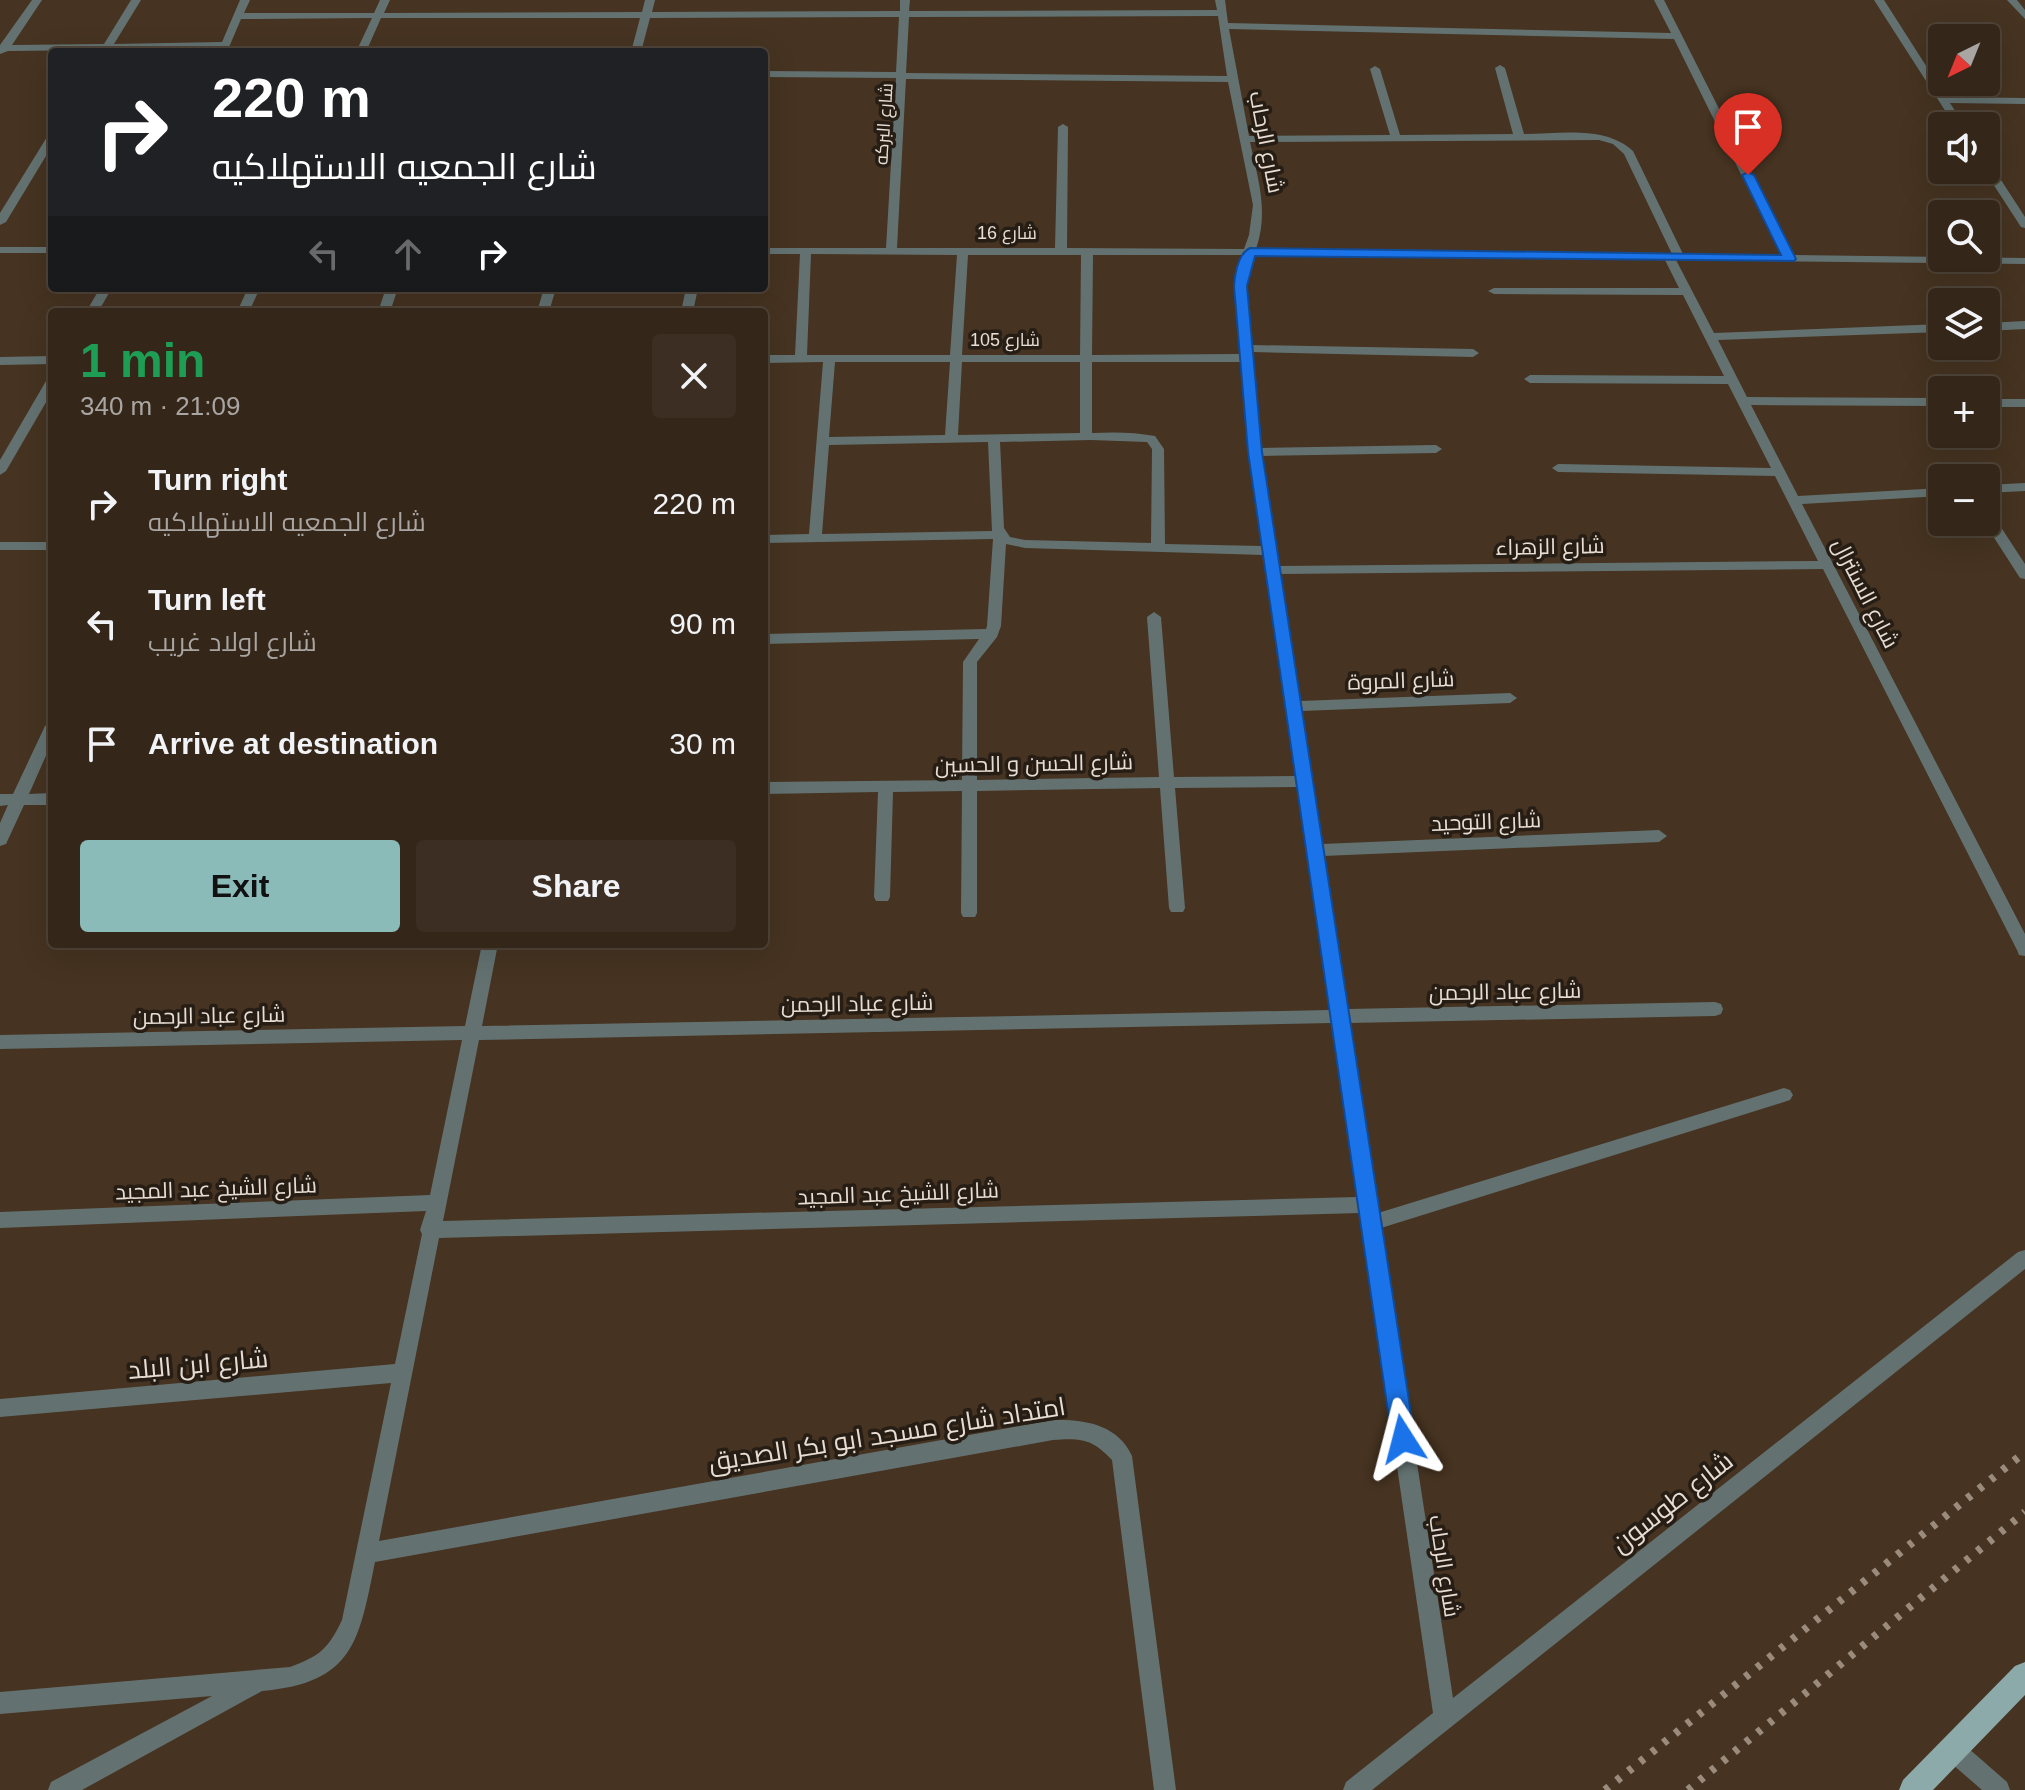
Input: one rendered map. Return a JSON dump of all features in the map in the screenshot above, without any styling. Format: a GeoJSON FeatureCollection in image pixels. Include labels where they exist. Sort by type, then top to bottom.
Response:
{"type":"FeatureCollection","features":[{"type":"Feature","properties":{"kind":"main road"},"geometry":{"type":"LineString","coordinates":[[1913,1790],[2025,1676]]}},
{"type":"Feature","properties":{"kind":"street"},"geometry":{"type":"LineString","coordinates":[[2,50],[37,0]]}},
{"type":"Feature","properties":{"kind":"street"},"geometry":{"type":"LineString","coordinates":[[106,48],[136,0]]}},
{"type":"Feature","properties":{"kind":"street"},"geometry":{"type":"LineString","coordinates":[[223,48],[245,0]]}},
{"type":"Feature","properties":{"kind":"street"},"geometry":{"type":"LineString","coordinates":[[363,48],[385,0]]}},
{"type":"Feature","properties":{"kind":"street"},"geometry":{"type":"LineString","coordinates":[[637,48],[650,0]]}},
{"type":"Feature","properties":{"kind":"street","name":"شارع البركه"},"geometry":{"type":"LineString","coordinates":[[891,251],[905,0]]}},
{"type":"Feature","properties":{"kind":"street"},"geometry":{"type":"LineString","coordinates":[[998,14],[999,0]]}},
{"type":"Feature","properties":{"kind":"street"},"geometry":{"type":"LineString","coordinates":[[1101,0],[1102,14]]}},
{"type":"Feature","properties":{"kind":"street"},"geometry":{"type":"LineString","coordinates":[[1659,0],[1789,259]]}},
{"type":"Feature","properties":{"kind":"street"},"geometry":{"type":"LineString","coordinates":[[1879,0],[1951,112]]}},
{"type":"Feature","properties":{"kind":"street"},"geometry":{"type":"LineString","coordinates":[[2012,0],[2025,16]]}},
{"type":"Feature","properties":{"kind":"street"},"geometry":{"type":"LineString","coordinates":[[239,16],[1222,13],[1678,36]]}},
{"type":"Feature","properties":{"kind":"street","name":"شارع الرحاب"},"geometry":{"type":"LineString","coordinates":[[1222,13],[1258,205],[1240,286],[1255,452],[1445,1717]]}},
{"type":"Feature","properties":{"kind":"street"},"geometry":{"type":"LineString","coordinates":[[2,50],[48,50]]}},
{"type":"Feature","properties":{"kind":"street"},"geometry":{"type":"LineString","coordinates":[[1245,139],[1519,136],[1500,68]]}},
{"type":"Feature","properties":{"kind":"street"},"geometry":{"type":"LineString","coordinates":[[1375,69],[1396,138]]}},
{"type":"Feature","properties":{"kind":"street"},"geometry":{"type":"LineString","coordinates":[[768,74],[903,73],[1232,79]]}},
{"type":"Feature","properties":{"kind":"street"},"geometry":{"type":"LineString","coordinates":[[1943,100],[2025,101]]}},
{"type":"Feature","properties":{"kind":"street"},"geometry":{"type":"LineString","coordinates":[[1061,251],[1063,127]]}},
{"type":"Feature","properties":{"kind":"street","name":"شارع السنترال"},"geometry":{"type":"LineString","coordinates":[[1519,136],[1599,137],[1617,142],[1629,153],[1687,292],[2025,950]]}},
{"type":"Feature","properties":{"kind":"street"},"geometry":{"type":"LineString","coordinates":[[0,222],[48,144]]}},
{"type":"Feature","properties":{"kind":"street"},"geometry":{"type":"LineString","coordinates":[[1998,184],[2025,225]]}},
{"type":"Feature","properties":{"kind":"street"},"geometry":{"type":"LineString","coordinates":[[0,250],[48,250]]}},
{"type":"Feature","properties":{"kind":"street","name":"شارع 16"},"geometry":{"type":"LineString","coordinates":[[768,251],[1250,252],[2025,261]]}},
{"type":"Feature","properties":{"kind":"street"},"geometry":{"type":"LineString","coordinates":[[801,359],[806,251]]}},
{"type":"Feature","properties":{"kind":"street"},"geometry":{"type":"LineString","coordinates":[[951,439],[963,251]]}},
{"type":"Feature","properties":{"kind":"street"},"geometry":{"type":"LineString","coordinates":[[1086,438],[1087,251]]}},
{"type":"Feature","properties":{"kind":"street"},"geometry":{"type":"LineString","coordinates":[[1494,291],[1687,292]]}},
{"type":"Feature","properties":{"kind":"street"},"geometry":{"type":"LineString","coordinates":[[2000,326],[2025,325]]}},
{"type":"Feature","properties":{"kind":"street"},"geometry":{"type":"LineString","coordinates":[[1710,337],[1928,329]]}},
{"type":"Feature","properties":{"kind":"street","name":"شارع 105"},"geometry":{"type":"LineString","coordinates":[[768,359],[1473,353]]}},
{"type":"Feature","properties":{"kind":"street"},"geometry":{"type":"LineString","coordinates":[[815,539],[829,359]]}},
{"type":"Feature","properties":{"kind":"street"},"geometry":{"type":"LineString","coordinates":[[0,361],[48,360]]}},
{"type":"Feature","properties":{"kind":"street"},"geometry":{"type":"LineString","coordinates":[[1530,379],[1732,380]]}},
{"type":"Feature","properties":{"kind":"street"},"geometry":{"type":"LineString","coordinates":[[0,471],[48,388]]}},
{"type":"Feature","properties":{"kind":"street"},"geometry":{"type":"LineString","coordinates":[[1743,401],[1928,402]]}},
{"type":"Feature","properties":{"kind":"street"},"geometry":{"type":"LineString","coordinates":[[2000,403],[2025,403]]}},
{"type":"Feature","properties":{"kind":"street"},"geometry":{"type":"LineString","coordinates":[[822,441],[1142,436],[1157,443],[1158,546]]}},
{"type":"Feature","properties":{"kind":"street"},"geometry":{"type":"LineString","coordinates":[[969,913],[970,662],[973,653],[992,634],[1000,535],[994,439]]}},
{"type":"Feature","properties":{"kind":"street"},"geometry":{"type":"LineString","coordinates":[[1255,452],[1436,449]]}},
{"type":"Feature","properties":{"kind":"street"},"geometry":{"type":"LineString","coordinates":[[1558,468],[1780,472]]}},
{"type":"Feature","properties":{"kind":"street"},"geometry":{"type":"LineString","coordinates":[[2000,488],[2025,487]]}},
{"type":"Feature","properties":{"kind":"street"},"geometry":{"type":"LineString","coordinates":[[1793,500],[1928,493]]}},
{"type":"Feature","properties":{"kind":"street"},"geometry":{"type":"LineString","coordinates":[[768,539],[1000,535],[1015,543],[1270,551]]}},
{"type":"Feature","properties":{"kind":"street"},"geometry":{"type":"LineString","coordinates":[[2000,536],[2025,575]]}},
{"type":"Feature","properties":{"kind":"street"},"geometry":{"type":"LineString","coordinates":[[0,546],[48,546]]}},
{"type":"Feature","properties":{"kind":"street","name":"شارع الزهراء"},"geometry":{"type":"LineString","coordinates":[[1272,570],[1827,565]]}},
{"type":"Feature","properties":{"kind":"street"},"geometry":{"type":"LineString","coordinates":[[1154,617],[1177,908]]}},
{"type":"Feature","properties":{"kind":"street"},"geometry":{"type":"LineString","coordinates":[[768,639],[992,634]]}},
{"type":"Feature","properties":{"kind":"street","name":"شارع المروة"},"geometry":{"type":"LineString","coordinates":[[1293,706],[1510,698]]}},
{"type":"Feature","properties":{"kind":"street"},"geometry":{"type":"LineString","coordinates":[[0,840],[48,735]]}},
{"type":"Feature","properties":{"kind":"street","name":"شارع الحسن و الحسين"},"geometry":{"type":"LineString","coordinates":[[768,788],[1304,781]]}},
{"type":"Feature","properties":{"kind":"street"},"geometry":{"type":"LineString","coordinates":[[882,897],[886,787]]}},
{"type":"Feature","properties":{"kind":"street"},"geometry":{"type":"LineString","coordinates":[[0,800],[48,799]]}},
{"type":"Feature","properties":{"kind":"street","name":"شارع التوحيد"},"geometry":{"type":"LineString","coordinates":[[1315,850],[1659,836]]}},
{"type":"Feature","properties":{"kind":"street"},"geometry":{"type":"LineString","coordinates":[[2009,919],[2025,910]]}},
{"type":"Feature","properties":{"kind":"street"},"geometry":{"type":"LineString","coordinates":[[0,1703],[290,1678],[316,1668],[338,1651],[352,1622],[368,1553],[429,1230],[489,948]]}},
{"type":"Feature","properties":{"kind":"street","name":"شارع عباد الرحمن"},"geometry":{"type":"LineString","coordinates":[[0,1042],[1715,1009]]}},
{"type":"Feature","properties":{"kind":"street","name":"شارع الشيخ عبد المجيد"},"geometry":{"type":"LineString","coordinates":[[429,1230],[1369,1214],[1784,1095]]}},
{"type":"Feature","properties":{"kind":"street","name":"شارع الشيخ عبد المجيد"},"geometry":{"type":"LineString","coordinates":[[0,1220],[435,1203]]}},
{"type":"Feature","properties":{"kind":"street","name":"شارع طوسون"},"geometry":{"type":"LineString","coordinates":[[1354,1790],[2025,1258]]}},
{"type":"Feature","properties":{"kind":"street","name":"شارع ابن البلد"},"geometry":{"type":"LineString","coordinates":[[0,1408],[401,1373]]}},
{"type":"Feature","properties":{"kind":"street","name":"امتداد شارع مسجد ابو بكر الصديق"},"geometry":{"type":"LineString","coordinates":[[368,1553],[1053,1430],[1079,1428],[1105,1436],[1122,1456],[1165,1790]]}},
{"type":"Feature","properties":{"kind":"street"},"geometry":{"type":"LineString","coordinates":[[59,1790],[259,1682]]}},
{"type":"Feature","properties":{"kind":"street"},"geometry":{"type":"LineString","coordinates":[[1952,1749],[1999,1790]]}},
{"type":"Feature","properties":{"kind":"railway"},"geometry":{"type":"LineString","coordinates":[[1605,1790],[2025,1452]]}},
{"type":"Feature","properties":{"kind":"railway"},"geometry":{"type":"LineString","coordinates":[[1688,1790],[2025,1512]]}},
{"type":"Feature","properties":{"kind":"route"},"geometry":{"type":"LineString","coordinates":[[1403,1439],[1255,452],[1240,286],[1242,270],[1250,252],[1789,259],[1748,175]]}}]}
